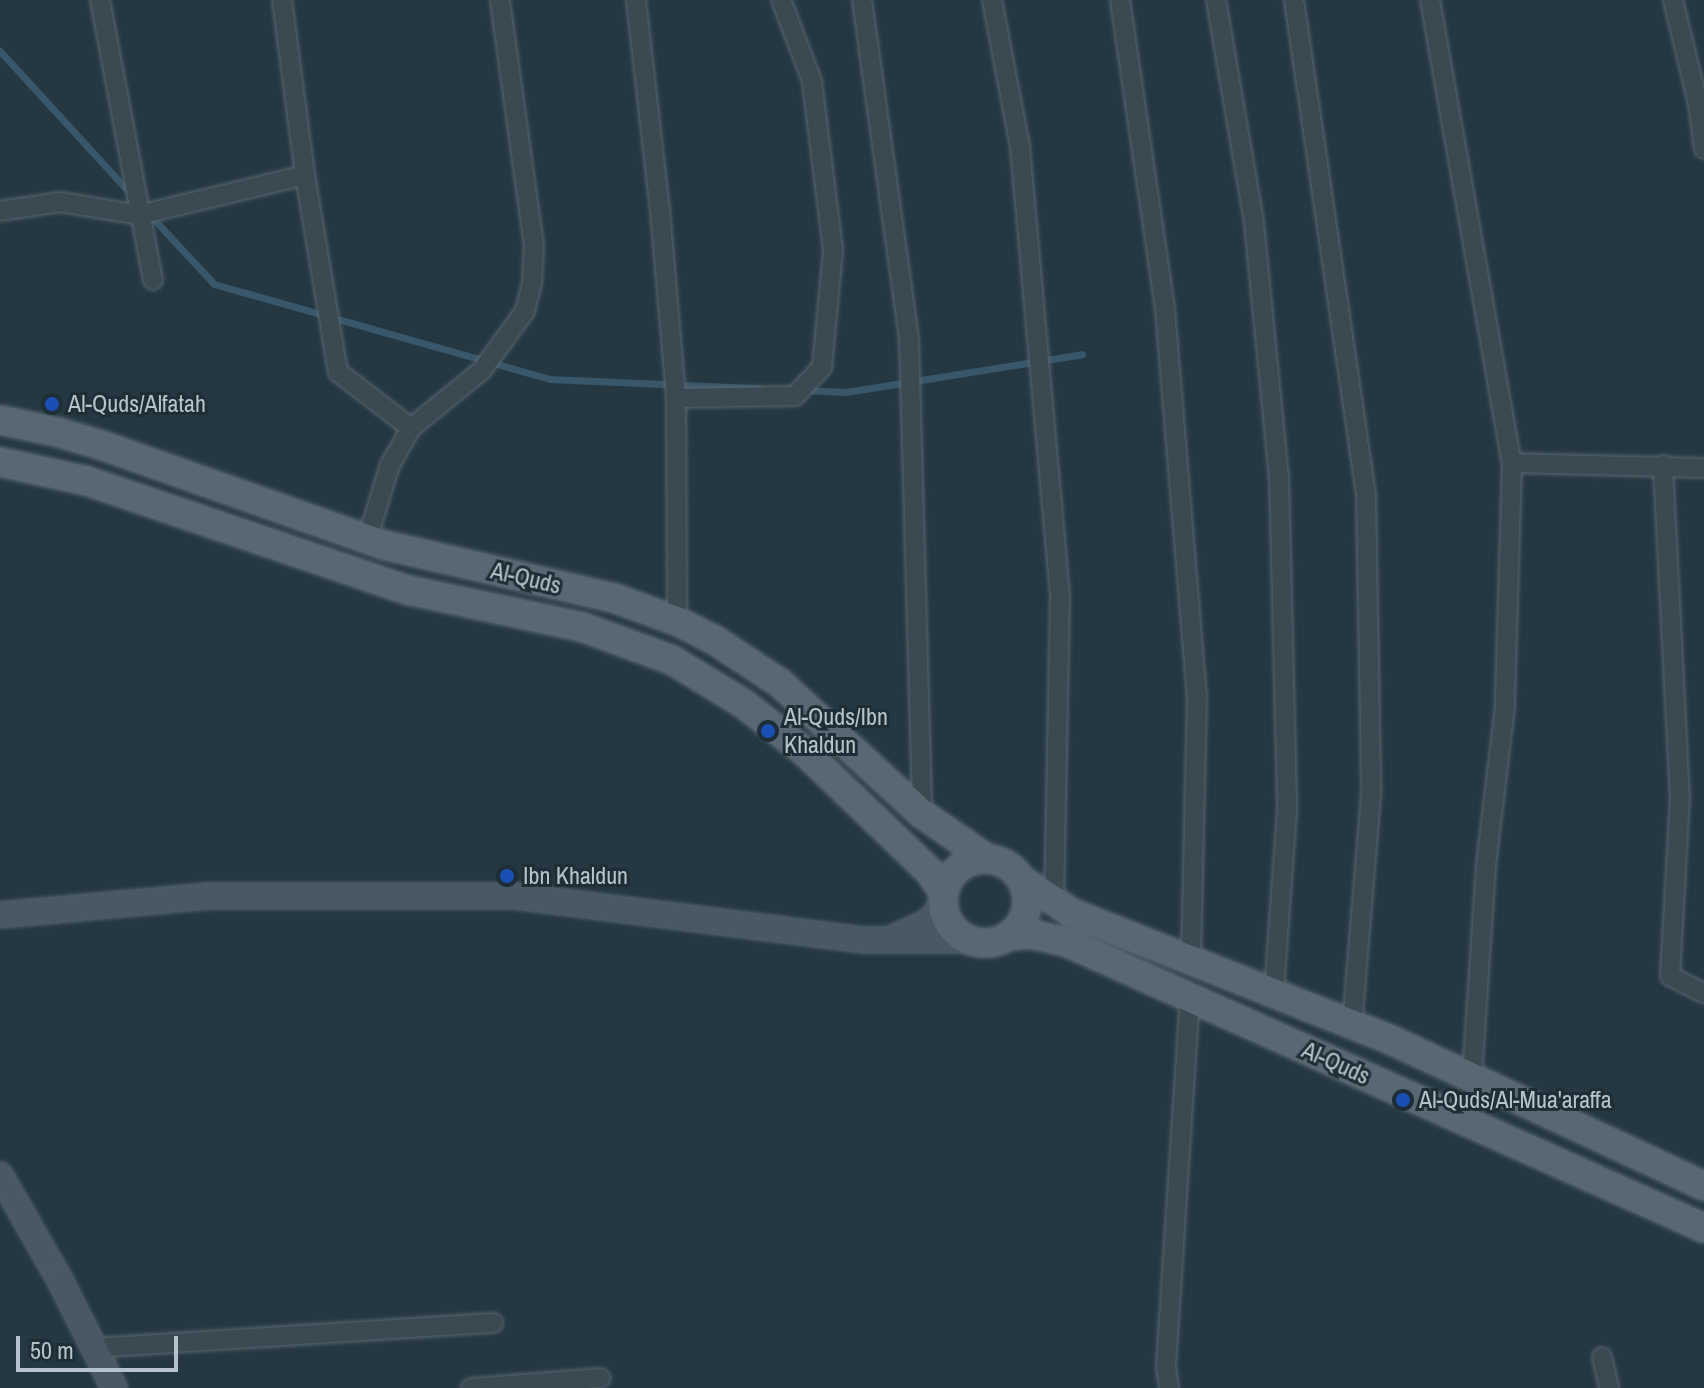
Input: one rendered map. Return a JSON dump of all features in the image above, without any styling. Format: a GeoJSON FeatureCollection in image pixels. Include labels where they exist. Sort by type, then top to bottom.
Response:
{"type":"FeatureCollection","features":[{"type":"Feature","properties":{"kind":"main road","name":"Al-Quds"},"geometry":{"type":"LineString","coordinates":[[0,420],[101,445],[367,540],[614,598],[677,621],[716,641],[780,683],[922,814],[986,858]]}},
{"type":"Feature","properties":{"kind":"main road","name":"Al-Quds"},"geometry":{"type":"LineString","coordinates":[[0,462],[87,481],[363,577],[442,598],[582,627],[672,660],[744,704],[805,752],[929,871],[944,896]]}},
{"type":"Feature","properties":{"kind":"main road"},"geometry":{"type":"LineString","coordinates":[[986,858],[1009,866],[1022,880],[1028,900],[1026,914],[1008,936],[984,943],[971,940],[951,925],[944,896],[953,874],[963,865],[986,858]]}},
{"type":"Feature","properties":{"kind":"main road","name":"Al-Quds"},"geometry":{"type":"LineString","coordinates":[[1022,880],[1054,904],[1352,1024],[1704,1186]]}},
{"type":"Feature","properties":{"kind":"main road","name":"Al-Quds"},"geometry":{"type":"LineString","coordinates":[[1008,936],[1046,936],[1066,942],[1704,1228]]}},
{"type":"Feature","properties":{"kind":"street"},"geometry":{"type":"LineString","coordinates":[[100,0],[153,280]]}},
{"type":"Feature","properties":{"kind":"street"},"geometry":{"type":"LineString","coordinates":[[282,0],[305,175],[338,372],[411,428]]}},
{"type":"Feature","properties":{"kind":"street"},"geometry":{"type":"LineString","coordinates":[[367,540],[390,465],[411,428],[482,370],[525,311],[532,282],[534,246],[525,163],[500,0]]}},
{"type":"Feature","properties":{"kind":"street"},"geometry":{"type":"LineString","coordinates":[[636,0],[660,210],[676,398],[677,621]]}},
{"type":"Feature","properties":{"kind":"street"},"geometry":{"type":"LineString","coordinates":[[676,398],[795,396],[822,367],[833,250],[812,81],[781,0]]}},
{"type":"Feature","properties":{"kind":"street"},"geometry":{"type":"LineString","coordinates":[[862,0],[909,339],[922,814]]}},
{"type":"Feature","properties":{"kind":"street"},"geometry":{"type":"LineString","coordinates":[[992,0],[1020,147],[1060,595],[1054,904]]}},
{"type":"Feature","properties":{"kind":"street"},"geometry":{"type":"LineString","coordinates":[[1120,0],[1165,309],[1197,695],[1191,961]]}},
{"type":"Feature","properties":{"kind":"street"},"geometry":{"type":"LineString","coordinates":[[1216,0],[1254,223],[1279,476],[1287,810],[1274,993]]}},
{"type":"Feature","properties":{"kind":"street"},"geometry":{"type":"LineString","coordinates":[[1294,0],[1366,495],[1371,795],[1352,1024]]}},
{"type":"Feature","properties":{"kind":"street"},"geometry":{"type":"LineString","coordinates":[[1430,0],[1512,463],[1505,706],[1486,866],[1472,1078]]}},
{"type":"Feature","properties":{"kind":"street"},"geometry":{"type":"LineString","coordinates":[[1673,0],[1698,103],[1704,149]]}},
{"type":"Feature","properties":{"kind":"street"},"geometry":{"type":"LineString","coordinates":[[0,211],[60,202],[139,215],[305,175]]}},
{"type":"Feature","properties":{"kind":"street"},"geometry":{"type":"LineString","coordinates":[[1512,463],[1704,468]]}},
{"type":"Feature","properties":{"kind":"street"},"geometry":{"type":"LineString","coordinates":[[1663,465],[1680,797],[1670,976],[1704,993]]}},
{"type":"Feature","properties":{"kind":"street"},"geometry":{"type":"LineString","coordinates":[[0,915],[209,896],[515,896],[885,940],[971,940]]}},
{"type":"Feature","properties":{"kind":"street"},"geometry":{"type":"LineString","coordinates":[[885,940],[924,924],[935,916],[944,896]]}},
{"type":"Feature","properties":{"kind":"street"},"geometry":{"type":"LineString","coordinates":[[1169,1388],[1166,1366],[1190,997]]}},
{"type":"Feature","properties":{"kind":"street"},"geometry":{"type":"LineString","coordinates":[[0,1175],[9,1206],[94,1348],[114,1388]]}},
{"type":"Feature","properties":{"kind":"street"},"geometry":{"type":"LineString","coordinates":[[94,1348],[493,1323]]}},
{"type":"Feature","properties":{"kind":"street"},"geometry":{"type":"LineString","coordinates":[[1602,1357],[1609,1388]]}},
{"type":"Feature","properties":{"kind":"street"},"geometry":{"type":"LineString","coordinates":[[471,1388],[601,1378]]}},
{"type":"Feature","properties":{"kind":"waterway"},"geometry":{"type":"LineString","coordinates":[[0,51],[131,194]]}},
{"type":"Feature","properties":{"kind":"waterway"},"geometry":{"type":"LineString","coordinates":[[150,215],[214,284],[549,379],[759,388]]}},
{"type":"Feature","properties":{"kind":"waterway"},"geometry":{"type":"LineString","coordinates":[[803,390],[846,392],[1082,354]]}},
{"type":"Feature","properties":{"kind":"place","name":"Al-Quds/Alfatah"},"geometry":{"type":"Point","coordinates":[52,404]}},
{"type":"Feature","properties":{"kind":"place","name":"Al-Quds/Ibn Khaldun"},"geometry":{"type":"Point","coordinates":[768,731]}},
{"type":"Feature","properties":{"kind":"place","name":"Ibn Khaldun"},"geometry":{"type":"Point","coordinates":[507,876]}},
{"type":"Feature","properties":{"kind":"place","name":"Al-Quds/Al-Mua'araffa"},"geometry":{"type":"Point","coordinates":[1403,1100]}}]}
